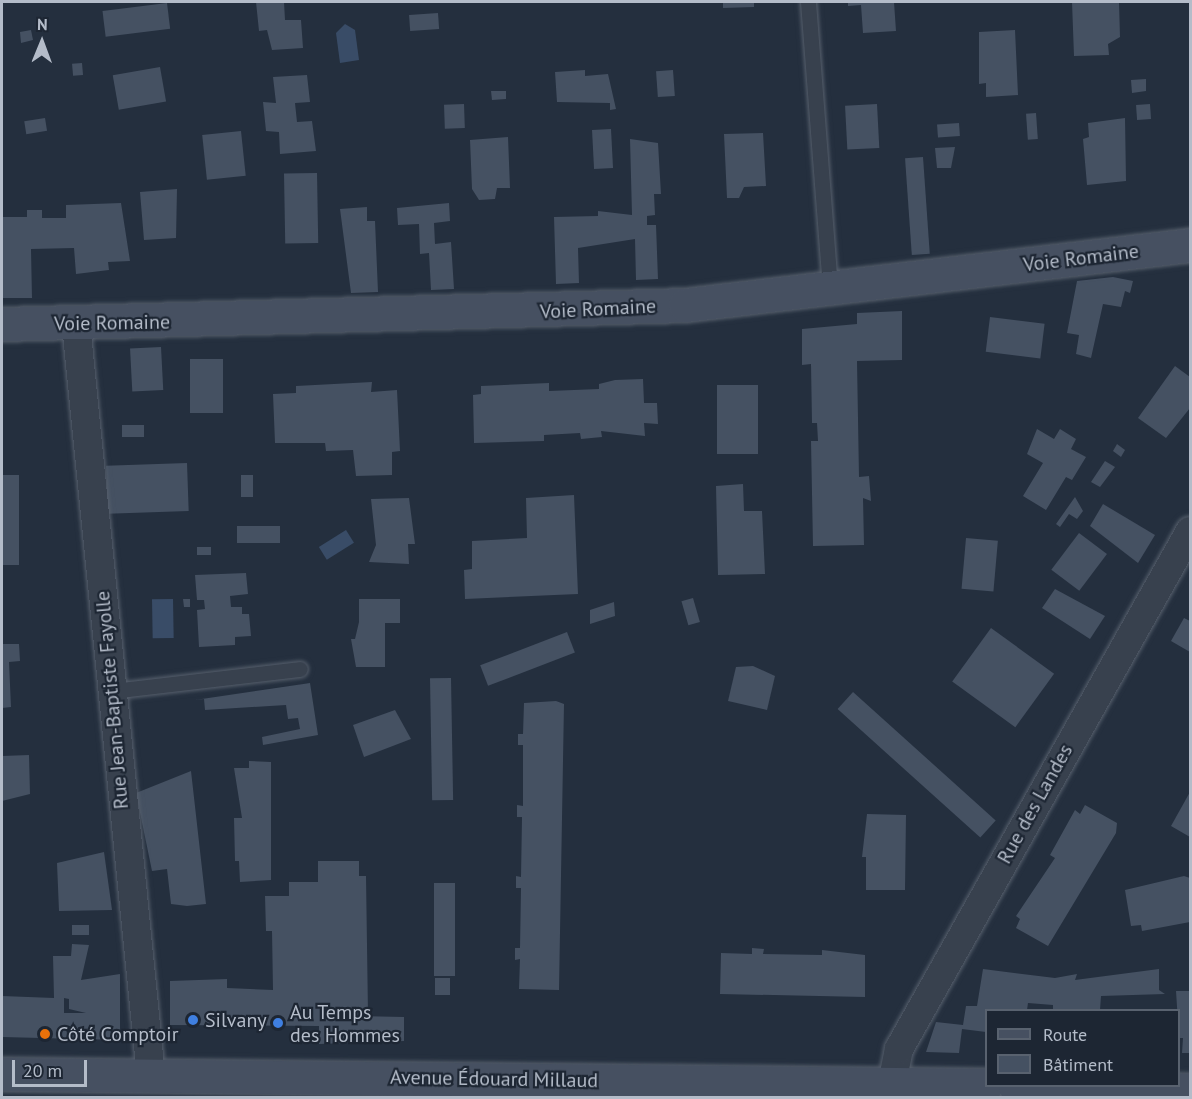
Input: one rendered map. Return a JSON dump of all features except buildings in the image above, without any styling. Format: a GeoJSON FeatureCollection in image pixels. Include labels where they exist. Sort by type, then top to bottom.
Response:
{"type":"FeatureCollection","features":[{"type":"Feature","properties":{"kind":"street","name":"Voie Romaine"},"geometry":{"type":"LineString","coordinates":[[2,324],[76,324],[685,305],[1191,246]]}},
{"type":"Feature","properties":{"kind":"street","name":"Rue Jean-Baptiste Fayolle"},"geometry":{"type":"LineString","coordinates":[[76,324],[151,1076]]}},
{"type":"Feature","properties":{"kind":"street","name":"Rue des Landes"},"geometry":{"type":"LineString","coordinates":[[889,1090],[899,1049],[1191,531]]}},
{"type":"Feature","properties":{"kind":"street","name":"Avenue Édouard Millaud"},"geometry":{"type":"LineString","coordinates":[[2,1074],[889,1090],[985,1085]]}},
{"type":"Feature","properties":{"kind":"street"},"geometry":{"type":"LineString","coordinates":[[1059,1087],[1191,1090]]}},
{"type":"Feature","properties":{"kind":"lane"},"geometry":{"type":"LineString","coordinates":[[808,2],[830,288]]}},
{"type":"Feature","properties":{"kind":"lane"},"geometry":{"type":"LineString","coordinates":[[112,691],[300,669]]}},
{"type":"Feature","properties":{"kind":"water"},"geometry":{"type":"Polygon","coordinates":[[[345,24],[355,30],[359,60],[340,63],[336,33],[345,24]]]}},
{"type":"Feature","properties":{"kind":"water"},"geometry":{"type":"Polygon","coordinates":[[[346,530],[354,543],[327,560],[319,547],[346,530]]]}},
{"type":"Feature","properties":{"kind":"water"},"geometry":{"type":"Polygon","coordinates":[[[152,599],[173,599],[174,638],[153,638],[152,599]]]}},
{"type":"Feature","properties":{"kind":"place","name":"Silvany"},"geometry":{"type":"Point","coordinates":[193,1020]}},
{"type":"Feature","properties":{"kind":"place","name":"Au Temps des Hommes"},"geometry":{"type":"Point","coordinates":[278,1023]}},
{"type":"Feature","properties":{"kind":"place","name":"Côté Comptoir"},"geometry":{"type":"Point","coordinates":[45,1034]}}]}
